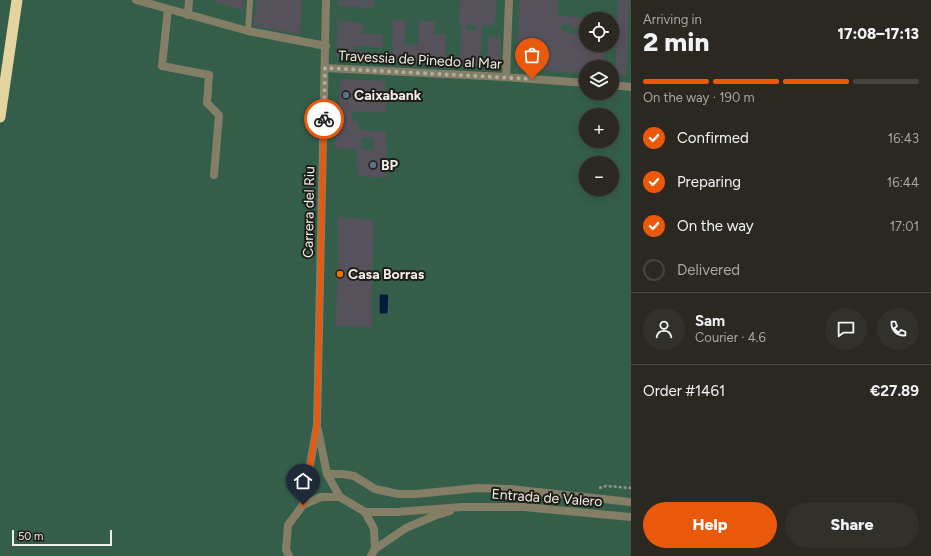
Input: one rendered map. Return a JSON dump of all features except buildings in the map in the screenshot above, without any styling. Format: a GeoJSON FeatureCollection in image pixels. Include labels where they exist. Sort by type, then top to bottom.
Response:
{"type":"FeatureCollection","features":[{"type":"Feature","properties":{"kind":"highway"},"geometry":{"type":"LineString","coordinates":[[0,117],[17,0]]}},
{"type":"Feature","properties":{"kind":"street"},"geometry":{"type":"LineString","coordinates":[[136,0],[248,31],[326,46]]}},
{"type":"Feature","properties":{"kind":"street"},"geometry":{"type":"LineString","coordinates":[[188,14],[189,0]]}},
{"type":"Feature","properties":{"kind":"street","name":"Carrera del Riu"},"geometry":{"type":"LineString","coordinates":[[303,505],[317,425],[326,0]]}},
{"type":"Feature","properties":{"kind":"street"},"geometry":{"type":"LineString","coordinates":[[506,77],[508,0]]}},
{"type":"Feature","properties":{"kind":"street"},"geometry":{"type":"LineString","coordinates":[[168,9],[162,66],[209,75],[207,103],[219,115],[214,175]]}},
{"type":"Feature","properties":{"kind":"street","name":"Travessia de Pinedo al Mar"},"geometry":{"type":"LineString","coordinates":[[325,68],[506,77],[579,82]]}},
{"type":"Feature","properties":{"kind":"street"},"geometry":{"type":"LineString","coordinates":[[619,86],[631,87]]}},
{"type":"Feature","properties":{"kind":"street","name":"Carrera del Riu"},"geometry":{"type":"LineString","coordinates":[[317,425],[327,474],[340,497]]}},
{"type":"Feature","properties":{"kind":"street"},"geometry":{"type":"LineString","coordinates":[[327,474],[354,476],[375,489],[398,494],[416,494],[477,488],[510,489],[631,502]]}},
{"type":"Feature","properties":{"kind":"street"},"geometry":{"type":"LineString","coordinates":[[289,556],[286,550],[288,525],[303,505],[321,497],[340,497],[365,512],[374,530],[373,553]]}},
{"type":"Feature","properties":{"kind":"street","name":"Entrada de Valero"},"geometry":{"type":"LineString","coordinates":[[373,553],[406,528],[434,516],[462,507]]}},
{"type":"Feature","properties":{"kind":"street","name":"Entrada de Valero"},"geometry":{"type":"LineString","coordinates":[[365,512],[397,512],[462,507],[524,507],[631,517]]}},
{"type":"Feature","properties":{"kind":"lane"},"geometry":{"type":"LineString","coordinates":[[248,31],[250,0]]}},
{"type":"Feature","properties":{"kind":"green space"},"geometry":{"type":"Polygon","coordinates":[[[0,0],[631,0],[631,556],[0,556],[0,0]]]}},
{"type":"Feature","properties":{"kind":"water"},"geometry":{"type":"Polygon","coordinates":[[[379,294],[389,294],[388,314],[379,314],[379,294]]]}},
{"type":"Feature","properties":{"kind":"way so far"},"geometry":{"type":"LineString","coordinates":[[324,119],[325,68],[532,79]]}},
{"type":"Feature","properties":{"kind":"place","name":"Caixabank"},"geometry":{"type":"Point","coordinates":[346,95]}},
{"type":"Feature","properties":{"kind":"place","name":"BP"},"geometry":{"type":"Point","coordinates":[373,165]}},
{"type":"Feature","properties":{"kind":"place","name":"Casa Borras"},"geometry":{"type":"Point","coordinates":[340,274]}},
{"type":"Feature","properties":{"kind":"route"},"geometry":{"type":"LineString","coordinates":[[303,505],[317,425],[324,119]]}}]}
